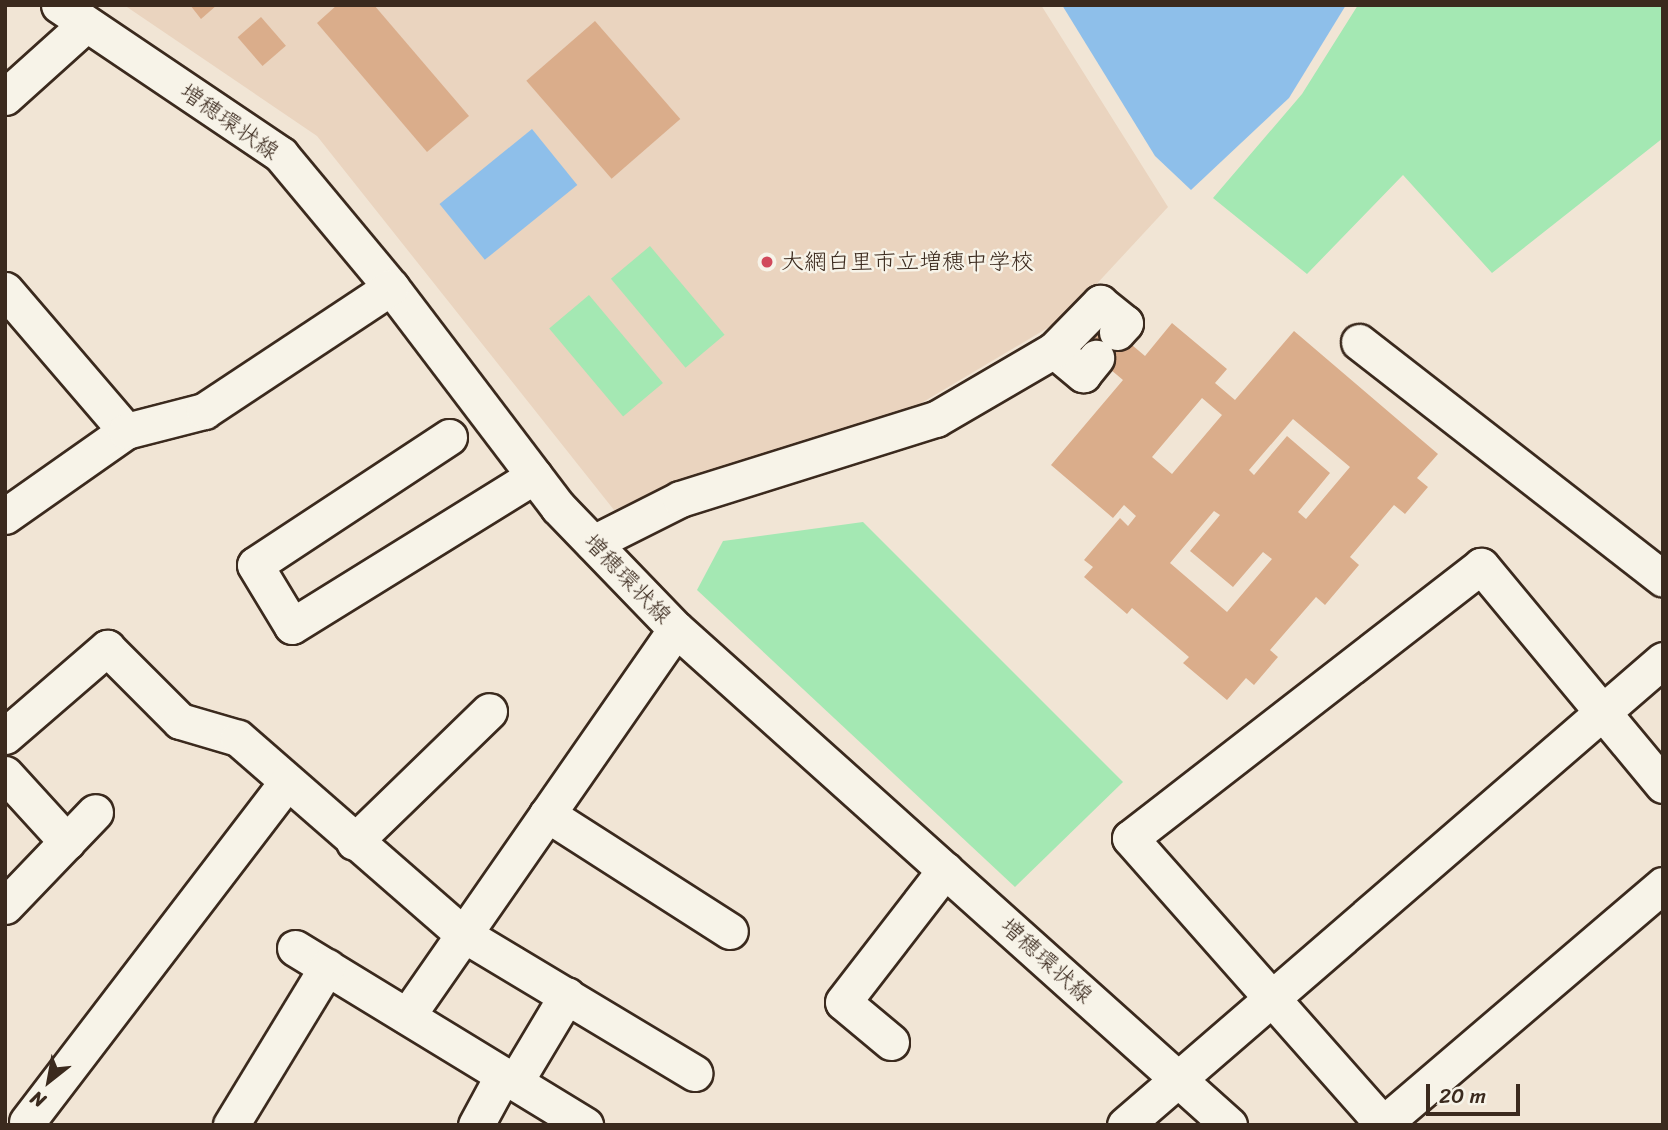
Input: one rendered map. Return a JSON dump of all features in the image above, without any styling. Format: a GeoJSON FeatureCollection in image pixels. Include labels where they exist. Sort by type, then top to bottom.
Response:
{"type":"FeatureCollection","features":[{"type":"Feature","properties":{"kind":"street"},"geometry":{"type":"LineString","coordinates":[[5,97],[72,15]]}},
{"type":"Feature","properties":{"kind":"street","name":"増穂環状線"},"geometry":{"type":"LineString","coordinates":[[72,15],[281,155],[391,288],[534,476],[593,543],[676,629],[1228,1125]]}},
{"type":"Feature","properties":{"kind":"street"},"geometry":{"type":"LineString","coordinates":[[5,516],[126,431],[204,411],[391,288]]}},
{"type":"Feature","properties":{"kind":"street"},"geometry":{"type":"LineString","coordinates":[[5,290],[126,431]]}},
{"type":"Feature","properties":{"kind":"street"},"geometry":{"type":"LineString","coordinates":[[593,543],[680,499],[915,428],[1054,350],[1100,303],[1125,323],[1083,374],[1054,350]]}},
{"type":"Feature","properties":{"kind":"street"},"geometry":{"type":"LineString","coordinates":[[1359,342],[1663,579]]}},
{"type":"Feature","properties":{"kind":"street"},"geometry":{"type":"LineString","coordinates":[[449,437],[255,565],[292,626],[534,476]]}},
{"type":"Feature","properties":{"kind":"street"},"geometry":{"type":"LineString","coordinates":[[1663,785],[1481,566],[1130,838],[1383,1124],[1663,885]]}},
{"type":"Feature","properties":{"kind":"street"},"geometry":{"type":"LineString","coordinates":[[407,1016],[676,629]]}},
{"type":"Feature","properties":{"kind":"street"},"geometry":{"type":"LineString","coordinates":[[5,736],[107,648],[180,722],[238,738],[354,842],[463,934],[694,1073]]}},
{"type":"Feature","properties":{"kind":"street"},"geometry":{"type":"LineString","coordinates":[[1125,1125],[1663,660]]}},
{"type":"Feature","properties":{"kind":"street"},"geometry":{"type":"LineString","coordinates":[[354,842],[489,711]]}},
{"type":"Feature","properties":{"kind":"street"},"geometry":{"type":"LineString","coordinates":[[5,774],[66,842]]}},
{"type":"Feature","properties":{"kind":"street"},"geometry":{"type":"LineString","coordinates":[[27,1122],[287,782]]}},
{"type":"Feature","properties":{"kind":"street"},"geometry":{"type":"LineString","coordinates":[[5,906],[95,812]]}},
{"type":"Feature","properties":{"kind":"street"},"geometry":{"type":"LineString","coordinates":[[547,814],[730,931]]}},
{"type":"Feature","properties":{"kind":"street"},"geometry":{"type":"LineString","coordinates":[[891,1042],[843,1002],[945,870]]}},
{"type":"Feature","properties":{"kind":"street"},"geometry":{"type":"LineString","coordinates":[[295,948],[585,1125]]}},
{"type":"Feature","properties":{"kind":"street"},"geometry":{"type":"LineString","coordinates":[[231,1125],[327,967]]}},
{"type":"Feature","properties":{"kind":"street"},"geometry":{"type":"LineString","coordinates":[[476,1125],[568,995]]}},
{"type":"Feature","properties":{"kind":"shaded area","name":"大網白里市立増穂中学校"},"geometry":{"type":"Polygon","coordinates":[[[124,5],[1041,5],[1168,207],[1066,317],[913,408],[692,476],[614,510],[317,136],[124,5]]]}},
{"type":"Feature","properties":{"kind":"green space"},"geometry":{"type":"Polygon","coordinates":[[[1358,5],[1663,5],[1663,138],[1492,273],[1403,175],[1307,274],[1213,198],[1302,94],[1358,5]]]}},
{"type":"Feature","properties":{"kind":"green space"},"geometry":{"type":"Polygon","coordinates":[[[650,246],[725,335],[685,368],[611,279],[650,246]]]}},
{"type":"Feature","properties":{"kind":"green space"},"geometry":{"type":"Polygon","coordinates":[[[589,295],[663,383],[623,417],[549,328],[589,295]]]}},
{"type":"Feature","properties":{"kind":"green space"},"geometry":{"type":"Polygon","coordinates":[[[863,522],[1123,782],[1015,887],[697,590],[723,541],[863,522]]]}},
{"type":"Feature","properties":{"kind":"water"},"geometry":{"type":"Polygon","coordinates":[[[1062,5],[1346,5],[1289,98],[1191,190],[1155,156],[1062,5]]]}},
{"type":"Feature","properties":{"kind":"water"},"geometry":{"type":"Polygon","coordinates":[[[532,129],[577,185],[485,260],[440,204],[532,129]]]}},
{"type":"Feature","properties":{"kind":"building"},"geometry":{"type":"Polygon","coordinates":[[[190,5],[217,5],[201,19],[190,5]]]}},
{"type":"Feature","properties":{"kind":"building"},"geometry":{"type":"Polygon","coordinates":[[[337,5],[374,5],[469,116],[427,152],[317,23],[337,5]]]}},
{"type":"Feature","properties":{"kind":"building"},"geometry":{"type":"Polygon","coordinates":[[[261,17],[286,46],[263,66],[238,37],[261,17]]]}},
{"type":"Feature","properties":{"kind":"building"},"geometry":{"type":"Polygon","coordinates":[[[595,21],[680,119],[612,179],[526,81],[595,21]]]}},
{"type":"Feature","properties":{"kind":"building"},"geometry":{"type":"Polygon","coordinates":[[[1172,323],[1227,369],[1215,383],[1235,400],[1294,331],[1438,454],[1417,478],[1428,487],[1405,514],[1394,505],[1350,557],[1359,565],[1325,605],[1316,597],[1270,650],[1278,657],[1254,685],[1246,678],[1227,700],[1183,663],[1189,657],[1132,608],[1127,614],[1084,577],[1093,567],[1084,560],[1120,518],[1128,526],[1136,516],[1124,505],[1113,518],[1051,465],[1123,380],[1086,349],[1107,324],[1145,356],[1172,323]],[[1202,398],[1152,457],[1172,474],[1222,415],[1202,398]],[[1293,419],[1249,470],[1254,475],[1287,436],[1330,473],[1298,512],[1306,519],[1350,467],[1293,419]],[[1214,511],[1170,563],[1227,612],[1272,559],[1263,552],[1233,587],[1190,551],[1220,515],[1214,511]]]}},
{"type":"Feature","properties":{"kind":"place","name":"大網白里市立増穂中学校"},"geometry":{"type":"Point","coordinates":[767,262]}}]}
